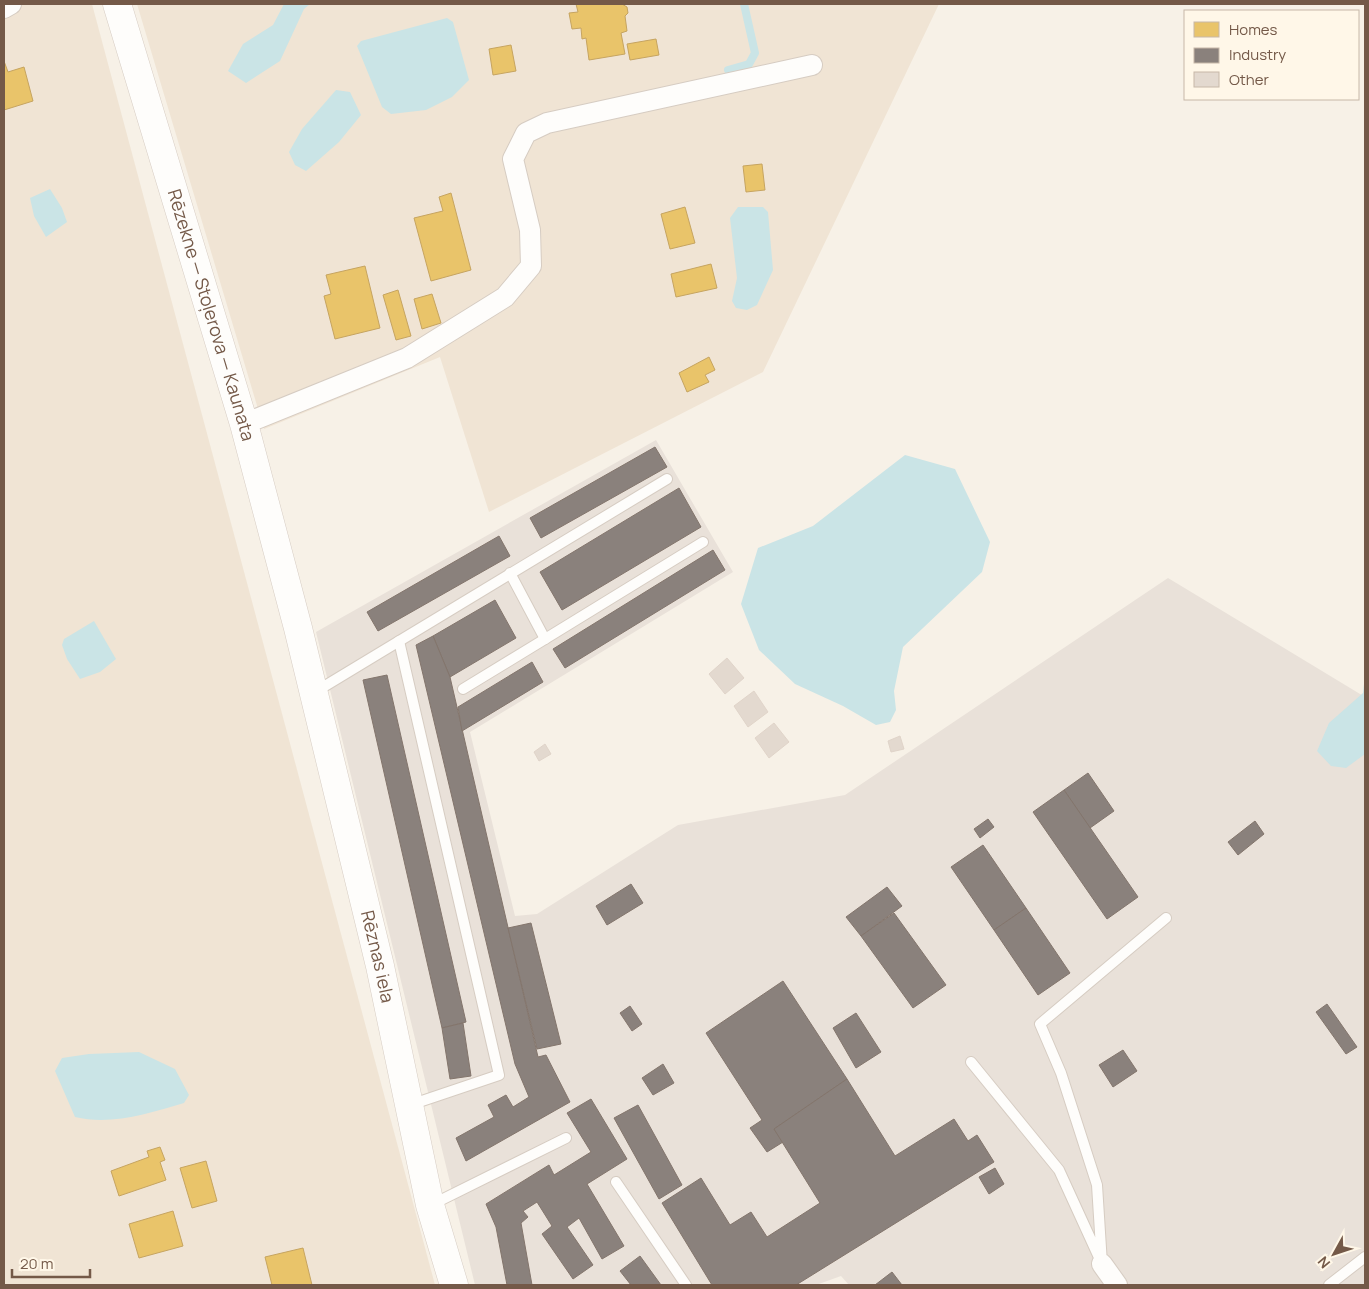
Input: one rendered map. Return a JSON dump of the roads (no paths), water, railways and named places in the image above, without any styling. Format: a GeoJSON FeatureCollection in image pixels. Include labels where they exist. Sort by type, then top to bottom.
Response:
{"type":"FeatureCollection","features":[{"type":"Feature","properties":{"kind":"main road","name":"Rēzekne — Stoļerova — Kaunata"},"geometry":{"type":"LineString","coordinates":[[117,4],[244,424],[298,628]]}},
{"type":"Feature","properties":{"kind":"main road","name":"Rēznas iela"},"geometry":{"type":"LineString","coordinates":[[298,628],[380,966],[430,1205],[454,1285]]}},
{"type":"Feature","properties":{"kind":"street"},"geometry":{"type":"LineString","coordinates":[[4,8],[11,4]]}},
{"type":"Feature","properties":{"kind":"street"},"geometry":{"type":"LineString","coordinates":[[244,424],[407,358],[505,297],[531,266],[530,230],[513,159],[526,133],[546,123],[812,65]]}},
{"type":"Feature","properties":{"kind":"street"},"geometry":{"type":"LineString","coordinates":[[1102,1264],[1117,1285]]}},
{"type":"Feature","properties":{"kind":"lane"},"geometry":{"type":"LineString","coordinates":[[314,692],[667,479]]}},
{"type":"Feature","properties":{"kind":"lane"},"geometry":{"type":"LineString","coordinates":[[463,688],[703,542]]}},
{"type":"Feature","properties":{"kind":"lane"},"geometry":{"type":"LineString","coordinates":[[510,574],[545,639]]}},
{"type":"Feature","properties":{"kind":"lane"},"geometry":{"type":"LineString","coordinates":[[399,641],[499,1075],[409,1106]]}},
{"type":"Feature","properties":{"kind":"lane"},"geometry":{"type":"LineString","coordinates":[[1102,1264],[1097,1185],[1061,1073],[1040,1024],[1166,918]]}},
{"type":"Feature","properties":{"kind":"lane"},"geometry":{"type":"LineString","coordinates":[[972,1062],[1059,1170],[1102,1264]]}},
{"type":"Feature","properties":{"kind":"lane"},"geometry":{"type":"LineString","coordinates":[[430,1205],[566,1138]]}},
{"type":"Feature","properties":{"kind":"lane"},"geometry":{"type":"LineString","coordinates":[[616,1182],[686,1285]]}},
{"type":"Feature","properties":{"kind":"lane"},"geometry":{"type":"LineString","coordinates":[[1329,1285],[1365,1257]]}},
{"type":"Feature","properties":{"kind":"water"},"geometry":{"type":"Polygon","coordinates":[[[284,4],[310,4],[304,9],[280,61],[246,83],[228,71],[243,44],[273,25],[284,4]]]}},
{"type":"Feature","properties":{"kind":"water"},"geometry":{"type":"Polygon","coordinates":[[[447,18],[453,22],[469,80],[452,97],[426,110],[391,114],[382,107],[357,46],[361,41],[447,18]]]}},
{"type":"Feature","properties":{"kind":"water"},"geometry":{"type":"Polygon","coordinates":[[[336,90],[350,92],[361,115],[339,142],[306,171],[295,165],[289,152],[302,129],[336,90]]]}},
{"type":"Feature","properties":{"kind":"water"},"geometry":{"type":"Polygon","coordinates":[[[50,189],[62,208],[67,222],[46,237],[34,216],[30,198],[50,189]]]}},
{"type":"Feature","properties":{"kind":"water"},"geometry":{"type":"Polygon","coordinates":[[[738,207],[763,207],[768,212],[773,270],[757,305],[747,310],[736,308],[732,301],[737,278],[730,218],[738,207]]]}},
{"type":"Feature","properties":{"kind":"water"},"geometry":{"type":"Polygon","coordinates":[[[905,455],[955,469],[990,542],[982,572],[903,647],[894,691],[896,710],[890,722],[876,725],[843,706],[795,684],[759,650],[741,604],[758,548],[813,526],[905,455]]]}},
{"type":"Feature","properties":{"kind":"water"},"geometry":{"type":"Polygon","coordinates":[[[94,621],[116,659],[100,672],[80,679],[67,659],[62,645],[64,639],[94,621]]]}},
{"type":"Feature","properties":{"kind":"water"},"geometry":{"type":"Polygon","coordinates":[[[1365,675],[1365,754],[1346,768],[1331,766],[1317,751],[1329,723],[1363,693],[1365,675]]]}},
{"type":"Feature","properties":{"kind":"water"},"geometry":{"type":"Polygon","coordinates":[[[139,1052],[175,1069],[189,1095],[184,1103],[144,1114],[116,1119],[102,1120],[75,1117],[55,1071],[62,1058],[89,1054],[139,1052]]]}},
{"type":"Feature","properties":{"kind":"waterway"},"geometry":{"type":"LineString","coordinates":[[728,70],[749,64],[755,53],[744,4]]}}]}
